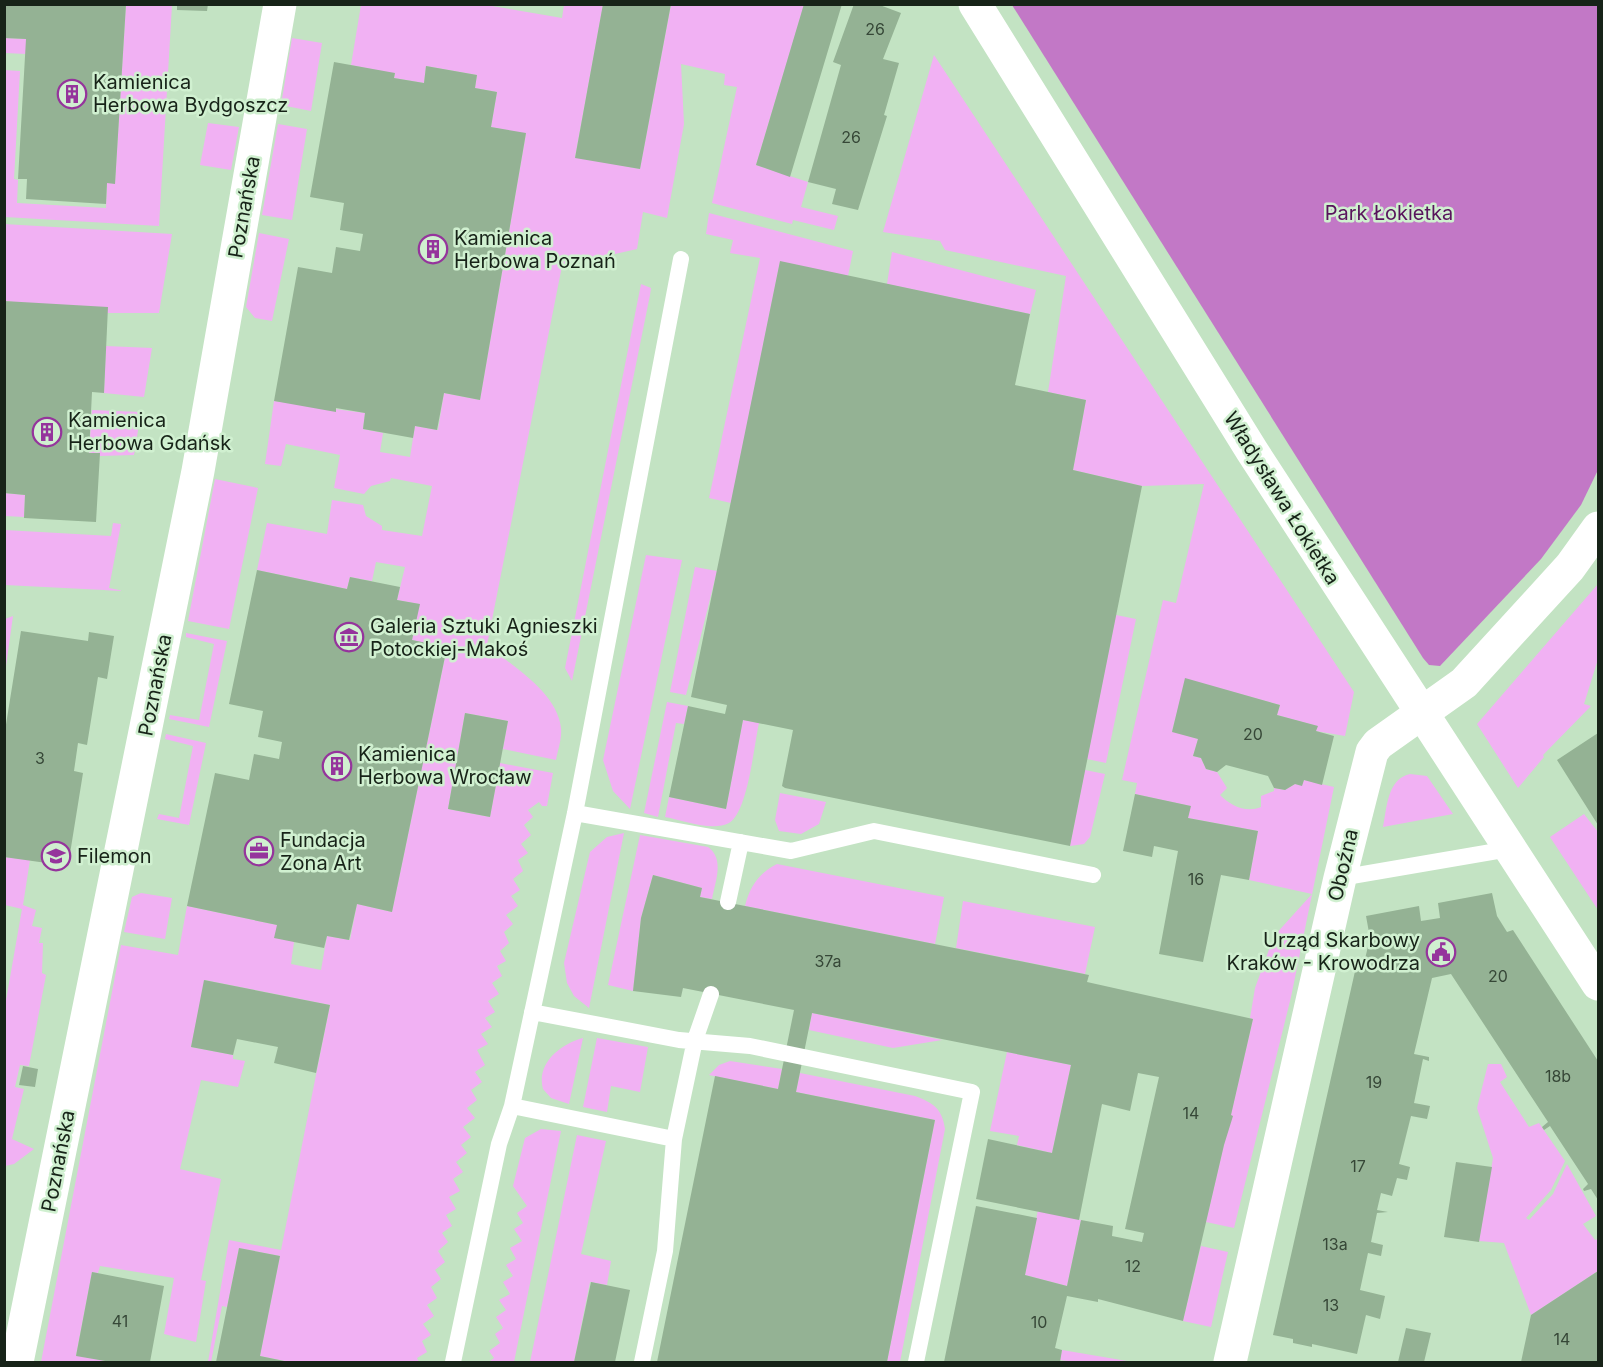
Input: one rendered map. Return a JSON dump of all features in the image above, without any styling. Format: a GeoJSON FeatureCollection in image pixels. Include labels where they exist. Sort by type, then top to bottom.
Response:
{"type":"FeatureCollection","features":[{"type":"Feature","properties":{"kind":"street","name":"Poznańska"},"geometry":{"type":"LineString","coordinates":[[17,1362],[196,482],[279,4]]}},
{"type":"Feature","properties":{"kind":"street","name":"Władysława Łokietka"},"geometry":{"type":"LineString","coordinates":[[975,4],[1252,452],[1420,714],[1599,984]]}},
{"type":"Feature","properties":{"kind":"street","name":"Oboźna"},"geometry":{"type":"LineString","coordinates":[[1230,1362],[1340,878],[1372,752],[1378,744],[1464,682],[1570,567],[1597,532]]}},
{"type":"Feature","properties":{"kind":"lane"},"geometry":{"type":"LineString","coordinates":[[453,1362],[500,1144],[512,1106],[574,813],[681,259]]}},
{"type":"Feature","properties":{"kind":"lane"},"geometry":{"type":"LineString","coordinates":[[574,813],[791,851],[874,831],[1093,874]]}},
{"type":"Feature","properties":{"kind":"lane"},"geometry":{"type":"LineString","coordinates":[[728,902],[741,842]]}},
{"type":"Feature","properties":{"kind":"lane"},"geometry":{"type":"LineString","coordinates":[[1340,878],[1509,849]]}},
{"type":"Feature","properties":{"kind":"lane"},"geometry":{"type":"LineString","coordinates":[[642,1362],[665,1251],[674,1139],[695,1040],[711,994]]}},
{"type":"Feature","properties":{"kind":"lane"},"geometry":{"type":"LineString","coordinates":[[532,1012],[679,1040],[750,1046],[972,1092],[916,1362]]}},
{"type":"Feature","properties":{"kind":"lane"},"geometry":{"type":"LineString","coordinates":[[512,1106],[674,1139]]}},
{"type":"Feature","properties":{"kind":"shaded area"},"geometry":{"type":"Polygon","coordinates":[[[126,5],[172,5],[159,226],[5,217],[4,70],[20,71],[14,179],[18,180],[17,203],[106,208],[107,183],[115,183],[126,5]]]}},
{"type":"Feature","properties":{"kind":"shaded area"},"geometry":{"type":"Polygon","coordinates":[[[361,5],[486,5],[562,18],[564,5],[603,5],[575,157],[640,169],[671,5],[804,5],[756,165],[808,182],[801,207],[838,216],[834,230],[793,220],[792,224],[712,203],[737,87],[724,85],[725,74],[681,64],[684,124],[667,218],[643,212],[637,249],[562,266],[487,645],[542,691],[558,715],[561,736],[556,760],[503,749],[508,721],[465,713],[448,809],[490,817],[500,763],[553,773],[547,806],[542,806],[539,802],[528,810],[533,817],[524,825],[531,835],[521,844],[528,853],[518,860],[523,871],[513,879],[520,890],[511,896],[518,906],[506,915],[513,924],[504,932],[509,943],[500,951],[506,961],[497,966],[502,976],[492,983],[499,994],[488,1001],[495,1012],[485,1018],[492,1027],[481,1034],[488,1044],[477,1050],[485,1065],[475,1072],[482,1082],[471,1090],[477,1100],[467,1108],[475,1118],[463,1127],[471,1137],[461,1145],[467,1153],[456,1162],[463,1172],[453,1179],[460,1191],[449,1197],[456,1209],[446,1215],[452,1226],[442,1233],[448,1242],[438,1251],[445,1262],[435,1270],[441,1279],[431,1287],[437,1298],[427,1305],[434,1316],[423,1324],[431,1335],[422,1341],[427,1352],[417,1358],[419,1362],[290,1362],[260,1356],[280,1256],[239,1248],[227,1307],[222,1306],[211,1362],[208,1362],[229,1240],[281,1250],[330,1005],[205,980],[191,1047],[233,1055],[233,1059],[245,1061],[238,1087],[201,1080],[180,1169],[221,1179],[201,1280],[206,1281],[196,1342],[164,1334],[174,1278],[100,1266],[98,1273],[92,1272],[76,1355],[111,1362],[41,1362],[121,945],[178,955],[187,906],[277,925],[294,942],[291,964],[321,970],[327,936],[350,940],[357,904],[392,912],[447,648],[412,640],[419,604],[397,600],[405,567],[376,562],[372,581],[350,577],[347,589],[257,570],[267,523],[327,534],[332,500],[363,505],[366,516],[382,526],[382,530],[422,536],[432,486],[391,478],[390,481],[371,486],[364,494],[334,488],[340,455],[286,444],[281,466],[265,464],[274,401],[365,413],[363,429],[383,433],[380,452],[410,457],[415,426],[438,430],[444,393],[480,400],[526,134],[491,127],[497,92],[475,88],[477,75],[426,66],[424,83],[394,78],[395,74],[351,65],[361,5]]]}},
{"type":"Feature","properties":{"kind":"shaded area"},"geometry":{"type":"Polygon","coordinates":[[[5,38],[26,39],[26,54],[5,53],[5,38]]]}},
{"type":"Feature","properties":{"kind":"shaded area"},"geometry":{"type":"Polygon","coordinates":[[[292,38],[322,43],[311,111],[281,105],[292,38]]]}},
{"type":"Feature","properties":{"kind":"shaded area"},"geometry":{"type":"Polygon","coordinates":[[[934,55],[1354,692],[1345,736],[1316,731],[1317,726],[1277,715],[1280,705],[1186,679],[1172,731],[1198,739],[1193,756],[1201,758],[1206,769],[1217,772],[1227,788],[1220,795],[1244,809],[1261,807],[1261,796],[1274,791],[1274,788],[1285,790],[1295,784],[1302,785],[1304,780],[1334,787],[1291,997],[1234,1228],[1206,1222],[1253,1019],[1250,1018],[1255,988],[1274,936],[1312,894],[1249,880],[1258,831],[1188,818],[1190,806],[1135,794],[1137,783],[1122,780],[1163,600],[1176,603],[1204,484],[1142,486],[1073,470],[1086,400],[1048,392],[1066,276],[945,250],[940,241],[883,232],[934,55]]]}},
{"type":"Feature","properties":{"kind":"shaded area"},"geometry":{"type":"Polygon","coordinates":[[[208,123],[239,127],[231,170],[200,165],[208,123]]]}},
{"type":"Feature","properties":{"kind":"shaded area"},"geometry":{"type":"Polygon","coordinates":[[[278,124],[307,129],[292,220],[262,215],[278,124]]]}},
{"type":"Feature","properties":{"kind":"shaded area"},"geometry":{"type":"Polygon","coordinates":[[[709,213],[853,251],[848,276],[780,262],[731,503],[709,498],[760,258],[730,253],[733,240],[706,234],[709,213]]]}},
{"type":"Feature","properties":{"kind":"shaded area"},"geometry":{"type":"Polygon","coordinates":[[[4,224],[172,234],[159,313],[108,313],[5,301],[4,224]]]}},
{"type":"Feature","properties":{"kind":"shaded area"},"geometry":{"type":"Polygon","coordinates":[[[259,233],[289,239],[272,321],[255,318],[246,307],[259,233]]]}},
{"type":"Feature","properties":{"kind":"shaded area"},"geometry":{"type":"Polygon","coordinates":[[[892,252],[1036,290],[1030,314],[887,284],[892,252]]]}},
{"type":"Feature","properties":{"kind":"shaded area"},"geometry":{"type":"Polygon","coordinates":[[[641,284],[651,288],[650,295],[572,681],[565,668],[641,284]]]}},
{"type":"Feature","properties":{"kind":"shaded area"},"geometry":{"type":"Polygon","coordinates":[[[106,346],[152,348],[144,397],[104,393],[106,346]]]}},
{"type":"Feature","properties":{"kind":"shaded area"},"geometry":{"type":"Polygon","coordinates":[[[92,410],[141,412],[134,455],[100,456],[99,453],[89,453],[92,410]]]}},
{"type":"Feature","properties":{"kind":"shaded area"},"geometry":{"type":"Polygon","coordinates":[[[215,479],[258,488],[229,629],[188,621],[215,479]]]}},
{"type":"Feature","properties":{"kind":"shaded area"},"geometry":{"type":"Polygon","coordinates":[[[4,493],[25,495],[24,517],[5,516],[4,493]]]}},
{"type":"Feature","properties":{"kind":"shaded area"},"geometry":{"type":"Polygon","coordinates":[[[113,523],[121,524],[109,588],[124,591],[5,585],[5,530],[111,536],[113,523]]]}},
{"type":"Feature","properties":{"kind":"shaded area"},"geometry":{"type":"Polygon","coordinates":[[[646,555],[682,560],[630,809],[613,791],[603,760],[646,555]]]}},
{"type":"Feature","properties":{"kind":"shaded area"},"geometry":{"type":"Polygon","coordinates":[[[695,567],[717,571],[686,695],[670,692],[695,567]]]}},
{"type":"Feature","properties":{"kind":"shaded area"},"geometry":{"type":"Polygon","coordinates":[[[1598,584],[1598,659],[1584,704],[1591,706],[1543,755],[1544,757],[1518,788],[1477,724],[1598,584]]]}},
{"type":"Feature","properties":{"kind":"shaded area"},"geometry":{"type":"Polygon","coordinates":[[[1116,615],[1136,619],[1106,763],[1087,759],[1116,615]]]}},
{"type":"Feature","properties":{"kind":"shaded area"},"geometry":{"type":"Polygon","coordinates":[[[13,616],[5,673],[5,619],[13,616]]]}},
{"type":"Feature","properties":{"kind":"shaded area"},"geometry":{"type":"Polygon","coordinates":[[[186,633],[227,641],[209,727],[169,719],[170,715],[199,720],[214,644],[186,637],[186,633]]]}},
{"type":"Feature","properties":{"kind":"shaded area"},"geometry":{"type":"Polygon","coordinates":[[[667,702],[688,706],[684,724],[676,723],[658,817],[644,813],[667,702]]]}},
{"type":"Feature","properties":{"kind":"shaded area"},"geometry":{"type":"Polygon","coordinates":[[[743,720],[759,723],[746,792],[736,816],[729,823],[714,826],[665,817],[669,797],[726,809],[743,720]]]}},
{"type":"Feature","properties":{"kind":"shaded area"},"geometry":{"type":"Polygon","coordinates":[[[166,734],[206,743],[189,825],[157,819],[159,814],[179,818],[193,746],[165,739],[166,734]]]}},
{"type":"Feature","properties":{"kind":"shaded area"},"geometry":{"type":"Polygon","coordinates":[[[1085,770],[1105,774],[1090,837],[1084,844],[1070,846],[1085,770]]]}},
{"type":"Feature","properties":{"kind":"shaded area"},"geometry":{"type":"Polygon","coordinates":[[[1410,774],[1427,776],[1453,814],[1383,827],[1392,788],[1402,777],[1410,774]]]}},
{"type":"Feature","properties":{"kind":"shaded area"},"geometry":{"type":"Polygon","coordinates":[[[780,793],[826,802],[819,824],[801,834],[779,831],[775,820],[780,793]]]}},
{"type":"Feature","properties":{"kind":"shaded area"},"geometry":{"type":"Polygon","coordinates":[[[1584,814],[1598,832],[1598,910],[1550,837],[1584,814]]]}},
{"type":"Feature","properties":{"kind":"shaded area"},"geometry":{"type":"Polygon","coordinates":[[[624,833],[589,1008],[574,996],[567,983],[564,963],[590,852],[607,837],[624,833]]]}},
{"type":"Feature","properties":{"kind":"shaded area"},"geometry":{"type":"Polygon","coordinates":[[[640,835],[708,847],[716,858],[718,871],[712,899],[700,897],[702,888],[653,875],[641,918],[633,991],[608,985],[640,835]]]}},
{"type":"Feature","properties":{"kind":"shaded area"},"geometry":{"type":"Polygon","coordinates":[[[4,857],[30,860],[23,905],[36,910],[32,926],[42,928],[39,943],[43,943],[42,973],[46,975],[29,1066],[20,1065],[15,1087],[24,1089],[12,1139],[34,1149],[14,1164],[5,1166],[5,1006],[22,909],[5,905],[4,857]]]}},
{"type":"Feature","properties":{"kind":"shaded area"},"geometry":{"type":"Polygon","coordinates":[[[777,864],[944,897],[935,944],[745,906],[756,881],[777,864]]]}},
{"type":"Feature","properties":{"kind":"shaded area"},"geometry":{"type":"Polygon","coordinates":[[[141,893],[172,898],[165,939],[124,932],[132,897],[141,893]]]}},
{"type":"Feature","properties":{"kind":"shaded area"},"geometry":{"type":"Polygon","coordinates":[[[963,901],[1095,927],[1085,974],[956,948],[963,901]]]}},
{"type":"Feature","properties":{"kind":"shaded area"},"geometry":{"type":"Polygon","coordinates":[[[812,1013],[942,1040],[893,1048],[809,1030],[812,1013]]]}},
{"type":"Feature","properties":{"kind":"shaded area"},"geometry":{"type":"Polygon","coordinates":[[[583,1038],[569,1104],[551,1098],[543,1089],[543,1071],[547,1063],[558,1050],[583,1038]]]}},
{"type":"Feature","properties":{"kind":"shaded area"},"geometry":{"type":"Polygon","coordinates":[[[597,1038],[648,1047],[640,1092],[611,1086],[607,1112],[583,1107],[597,1038]]]}},
{"type":"Feature","properties":{"kind":"shaded area"},"geometry":{"type":"Polygon","coordinates":[[[1007,1052],[1071,1065],[1052,1153],[1017,1145],[1019,1136],[990,1131],[1007,1052]]]}},
{"type":"Feature","properties":{"kind":"shaded area"},"geometry":{"type":"Polygon","coordinates":[[[730,1061],[782,1069],[778,1089],[709,1075],[719,1065],[730,1061]]]}},
{"type":"Feature","properties":{"kind":"shaded area"},"geometry":{"type":"Polygon","coordinates":[[[1488,1064],[1501,1064],[1507,1077],[1500,1082],[1529,1127],[1539,1123],[1565,1161],[1551,1190],[1526,1218],[1529,1220],[1553,1194],[1567,1164],[1596,1216],[1583,1224],[1595,1240],[1598,1239],[1598,1271],[1531,1315],[1504,1243],[1479,1241],[1493,1158],[1477,1108],[1488,1064]]]}},
{"type":"Feature","properties":{"kind":"shaded area"},"geometry":{"type":"Polygon","coordinates":[[[800,1073],[915,1096],[932,1104],[942,1116],[945,1129],[900,1362],[887,1362],[935,1120],[796,1092],[800,1073]]]}},
{"type":"Feature","properties":{"kind":"shaded area"},"geometry":{"type":"Polygon","coordinates":[[[541,1129],[561,1131],[514,1362],[489,1362],[494,1358],[489,1351],[500,1343],[495,1334],[503,1328],[496,1317],[506,1310],[499,1300],[510,1294],[503,1282],[513,1276],[506,1265],[516,1259],[510,1248],[522,1241],[514,1229],[523,1223],[517,1213],[527,1206],[513,1186],[525,1138],[541,1129]]]}},
{"type":"Feature","properties":{"kind":"shaded area"},"geometry":{"type":"Polygon","coordinates":[[[577,1135],[606,1141],[581,1254],[611,1261],[607,1285],[590,1282],[574,1362],[530,1362],[577,1135]]]}},
{"type":"Feature","properties":{"kind":"shaded area"},"geometry":{"type":"Polygon","coordinates":[[[1038,1210],[1081,1220],[1067,1286],[1025,1275],[1038,1210]]]}},
{"type":"Feature","properties":{"kind":"shaded area"},"geometry":{"type":"Polygon","coordinates":[[[1201,1246],[1228,1252],[1211,1327],[1183,1321],[1201,1246]]]}},
{"type":"Feature","properties":{"kind":"shaded area"},"geometry":{"type":"Polygon","coordinates":[[[1062,1350],[1133,1362],[1060,1360],[1062,1350]]]}},
{"type":"Feature","properties":{"kind":"green space","name":"Park Łokietka"},"geometry":{"type":"Polygon","coordinates":[[[1012,5],[1598,5],[1597,472],[1581,505],[1541,559],[1440,666],[1429,665],[1423,658],[1012,5]]]}},
{"type":"Feature","properties":{"kind":"building","name":"Kamienica Herbowa Bydgoszcz"},"geometry":{"type":"Polygon","coordinates":[[[4,4],[126,4],[115,184],[107,183],[106,204],[26,199],[27,179],[18,179],[26,39],[4,38],[4,4]]]}},
{"type":"Feature","properties":{"kind":"building"},"geometry":{"type":"Polygon","coordinates":[[[177,4],[208,4],[207,11],[177,10],[177,4]]]}},
{"type":"Feature","properties":{"kind":"building"},"geometry":{"type":"Polygon","coordinates":[[[603,4],[671,4],[640,169],[575,158],[603,4]]]}},
{"type":"Feature","properties":{"kind":"building"},"geometry":{"type":"Polygon","coordinates":[[[804,4],[842,4],[790,177],[756,165],[804,4]]]}},
{"type":"Feature","properties":{"kind":"building"},"geometry":{"type":"Polygon","coordinates":[[[854,4],[877,4],[901,13],[883,59],[899,63],[884,115],[887,116],[858,210],[832,204],[836,189],[808,182],[841,65],[833,62],[854,4]]]}},
{"type":"Feature","properties":{"kind":"building","name":"Kamienica Herbowa Poznań"},"geometry":{"type":"Polygon","coordinates":[[[334,62],[395,73],[394,78],[424,83],[426,66],[477,75],[475,88],[497,92],[491,127],[526,133],[480,400],[444,393],[437,430],[415,426],[413,438],[363,429],[365,413],[336,408],[336,412],[274,401],[298,267],[332,273],[336,247],[360,251],[363,234],[340,230],[344,203],[310,197],[334,62]]]}},
{"type":"Feature","properties":{"kind":"building"},"geometry":{"type":"Polygon","coordinates":[[[780,261],[1030,314],[1015,385],[1086,400],[1073,470],[1142,486],[1070,846],[785,788],[782,786],[793,730],[743,720],[726,809],[669,797],[688,706],[725,714],[727,705],[691,697],[780,261]]]}},
{"type":"Feature","properties":{"kind":"building","name":"Kamienica Herbowa Gdańsk"},"geometry":{"type":"Polygon","coordinates":[[[4,301],[108,307],[104,393],[92,392],[89,453],[100,453],[96,522],[24,518],[25,495],[4,493],[4,301]]]}},
{"type":"Feature","properties":{"kind":"building","name":"Kamienica Herbowa Wrocław"},"geometry":{"type":"Polygon","coordinates":[[[257,570],[347,589],[350,577],[400,587],[397,600],[420,604],[412,640],[447,647],[392,912],[357,904],[349,940],[327,936],[324,948],[274,938],[277,925],[187,906],[215,773],[249,780],[254,754],[279,759],[282,742],[258,737],[263,711],[229,704],[257,570]]]}},
{"type":"Feature","properties":{"kind":"building"},"geometry":{"type":"Polygon","coordinates":[[[21,631],[88,641],[89,632],[114,636],[107,679],[98,677],[87,745],[78,743],[74,771],[83,773],[68,866],[4,857],[4,737],[21,631]]]}},
{"type":"Feature","properties":{"kind":"building"},"geometry":{"type":"Polygon","coordinates":[[[1185,678],[1280,705],[1277,715],[1318,726],[1316,731],[1334,736],[1322,785],[1304,780],[1302,786],[1295,784],[1285,790],[1274,788],[1268,776],[1226,765],[1217,772],[1206,769],[1201,758],[1193,756],[1198,739],[1172,732],[1185,678]]]}},
{"type":"Feature","properties":{"kind":"building"},"geometry":{"type":"Polygon","coordinates":[[[465,713],[508,721],[490,817],[448,809],[465,713]]]}},
{"type":"Feature","properties":{"kind":"building"},"geometry":{"type":"Polygon","coordinates":[[[1598,733],[1598,825],[1557,760],[1598,733]]]}},
{"type":"Feature","properties":{"kind":"building"},"geometry":{"type":"Polygon","coordinates":[[[1135,794],[1191,806],[1188,818],[1258,831],[1249,880],[1221,875],[1203,962],[1159,954],[1178,851],[1154,846],[1152,857],[1123,851],[1135,794]]]}},
{"type":"Feature","properties":{"kind":"building"},"geometry":{"type":"Polygon","coordinates":[[[653,875],[702,888],[700,897],[1089,975],[1087,982],[1253,1019],[1231,1115],[1233,1116],[1224,1145],[1183,1321],[1098,1299],[1098,1302],[1067,1296],[1055,1348],[1062,1350],[1060,1362],[944,1362],[976,1206],[1037,1218],[1025,1275],[1067,1286],[1081,1220],[1113,1226],[1112,1236],[1142,1242],[1144,1233],[1125,1229],[1159,1077],[1138,1073],[1130,1111],[1102,1104],[1079,1220],[976,1199],[988,1139],[1052,1153],[1071,1065],[812,1013],[796,1092],[935,1120],[887,1362],[657,1362],[715,1076],[778,1089],[794,1010],[683,988],[681,997],[633,991],[641,918],[653,875]]]}},
{"type":"Feature","properties":{"kind":"building"},"geometry":{"type":"Polygon","coordinates":[[[1492,893],[1497,916],[1507,932],[1513,930],[1598,1061],[1598,1200],[1591,1189],[1584,1191],[1583,1189],[1588,1184],[1550,1126],[1544,1130],[1542,1127],[1548,1122],[1451,974],[1432,978],[1414,1054],[1429,1057],[1429,1061],[1423,1059],[1414,1103],[1430,1106],[1427,1119],[1411,1116],[1399,1164],[1410,1167],[1407,1180],[1397,1178],[1392,1196],[1381,1193],[1377,1210],[1388,1212],[1377,1213],[1371,1242],[1383,1245],[1381,1256],[1368,1253],[1360,1290],[1385,1296],[1380,1319],[1366,1315],[1357,1354],[1312,1344],[1312,1347],[1293,1343],[1293,1339],[1273,1335],[1358,958],[1365,959],[1370,938],[1366,916],[1419,906],[1421,921],[1440,918],[1438,903],[1492,893]]]}},
{"type":"Feature","properties":{"kind":"building"},"geometry":{"type":"Polygon","coordinates":[[[204,980],[330,1005],[316,1073],[274,1063],[278,1047],[237,1039],[233,1055],[191,1047],[204,980]]]}},
{"type":"Feature","properties":{"kind":"building"},"geometry":{"type":"Polygon","coordinates":[[[23,1066],[38,1069],[35,1087],[19,1085],[23,1066]]]}},
{"type":"Feature","properties":{"kind":"building"},"geometry":{"type":"Polygon","coordinates":[[[1456,1162],[1492,1167],[1479,1242],[1444,1237],[1456,1162]]]}},
{"type":"Feature","properties":{"kind":"building"},"geometry":{"type":"Polygon","coordinates":[[[239,1248],[280,1256],[260,1356],[289,1362],[216,1362],[239,1248]]]}},
{"type":"Feature","properties":{"kind":"building"},"geometry":{"type":"Polygon","coordinates":[[[1598,1271],[1598,1362],[1521,1362],[1531,1315],[1598,1271]]]}},
{"type":"Feature","properties":{"kind":"building"},"geometry":{"type":"Polygon","coordinates":[[[92,1272],[164,1286],[150,1362],[111,1362],[76,1356],[92,1272]]]}},
{"type":"Feature","properties":{"kind":"building"},"geometry":{"type":"Polygon","coordinates":[[[591,1282],[630,1290],[615,1362],[574,1362],[591,1282]]]}},
{"type":"Feature","properties":{"kind":"building"},"geometry":{"type":"Polygon","coordinates":[[[1406,1328],[1431,1333],[1424,1362],[1398,1362],[1406,1328]]]}},
{"type":"Feature","properties":{"kind":"place","name":"Kamienica Herbowa Bydgoszcz"},"geometry":{"type":"Point","coordinates":[72,94]}},
{"type":"Feature","properties":{"kind":"place","name":"Kamienica Herbowa Poznań"},"geometry":{"type":"Point","coordinates":[433,249]}},
{"type":"Feature","properties":{"kind":"place","name":"Kamienica Herbowa Gdańsk"},"geometry":{"type":"Point","coordinates":[47,432]}},
{"type":"Feature","properties":{"kind":"place","name":"Galeria Sztuki Agnieszki Potockiej-Makoś"},"geometry":{"type":"Point","coordinates":[349,637]}},
{"type":"Feature","properties":{"kind":"place","name":"Kamienica Herbowa Wrocław"},"geometry":{"type":"Point","coordinates":[337,766]}},
{"type":"Feature","properties":{"kind":"place","name":"Fundacja Zona Art"},"geometry":{"type":"Point","coordinates":[259,851]}},
{"type":"Feature","properties":{"kind":"place","name":"Filemon"},"geometry":{"type":"Point","coordinates":[56,856]}},
{"type":"Feature","properties":{"kind":"place","name":"Urząd Skarbowy Kraków - Krowodrza"},"geometry":{"type":"Point","coordinates":[1441,952]}}]}
